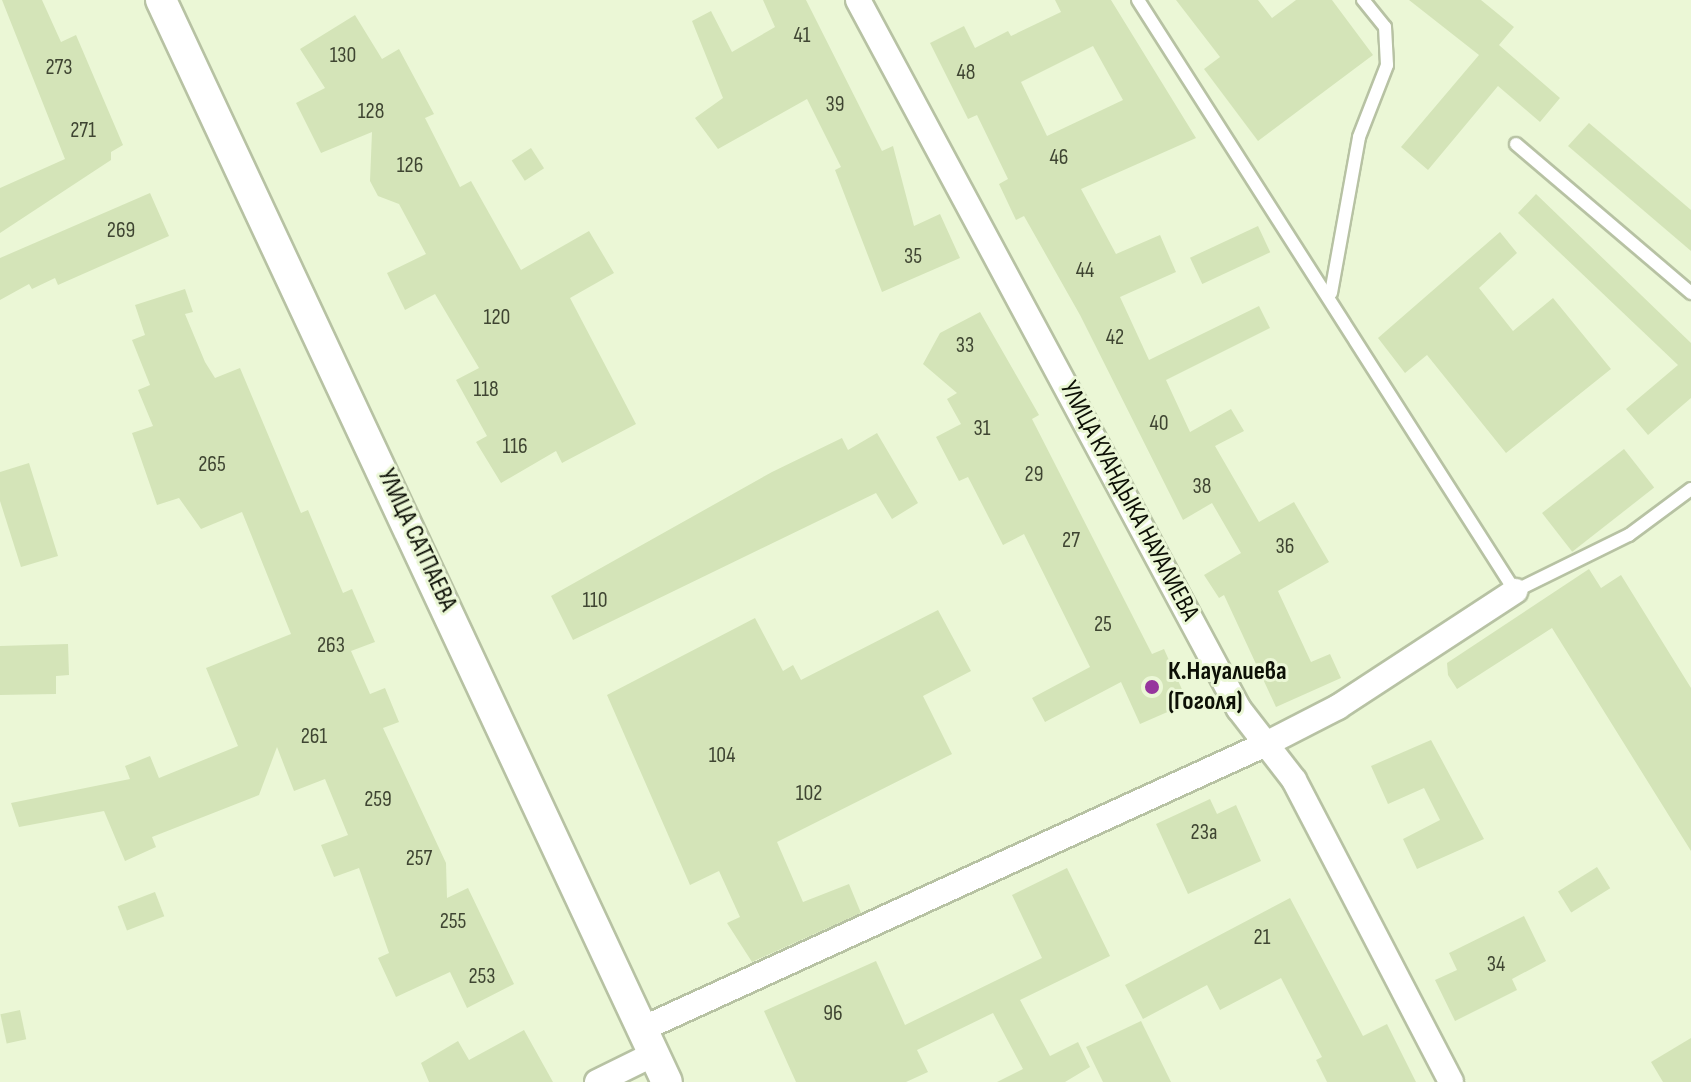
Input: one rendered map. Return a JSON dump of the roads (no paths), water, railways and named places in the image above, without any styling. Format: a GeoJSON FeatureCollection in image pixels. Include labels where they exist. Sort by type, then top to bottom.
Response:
{"type":"FeatureCollection","features":[{"type":"Feature","properties":{"kind":"street","name":"УЛИЦА САТПАЕВА"},"geometry":{"type":"LineString","coordinates":[[161,0],[667,1082]]}},
{"type":"Feature","properties":{"kind":"street","name":"УЛИЦА КУАНДЫКА НАУАЛИЕВА"},"geometry":{"type":"LineString","coordinates":[[858,0],[1239,709],[1294,780],[1451,1082]]}},
{"type":"Feature","properties":{"kind":"street"},"geometry":{"type":"LineString","coordinates":[[597,1082],[648,1041],[1338,707],[1515,591]]}},
{"type":"Feature","properties":{"kind":"lane"},"geometry":{"type":"LineString","coordinates":[[1138,0],[1331,293],[1515,591],[1629,535],[1691,489]]}},
{"type":"Feature","properties":{"kind":"lane"},"geometry":{"type":"LineString","coordinates":[[1331,293],[1359,137],[1387,65],[1385,27],[1363,0]]}},
{"type":"Feature","properties":{"kind":"lane"},"geometry":{"type":"LineString","coordinates":[[1516,144],[1691,293]]}},
{"type":"Feature","properties":{"kind":"place","name":"К.Науалиева (Гоголя)"},"geometry":{"type":"Point","coordinates":[1152,687]}}]}
